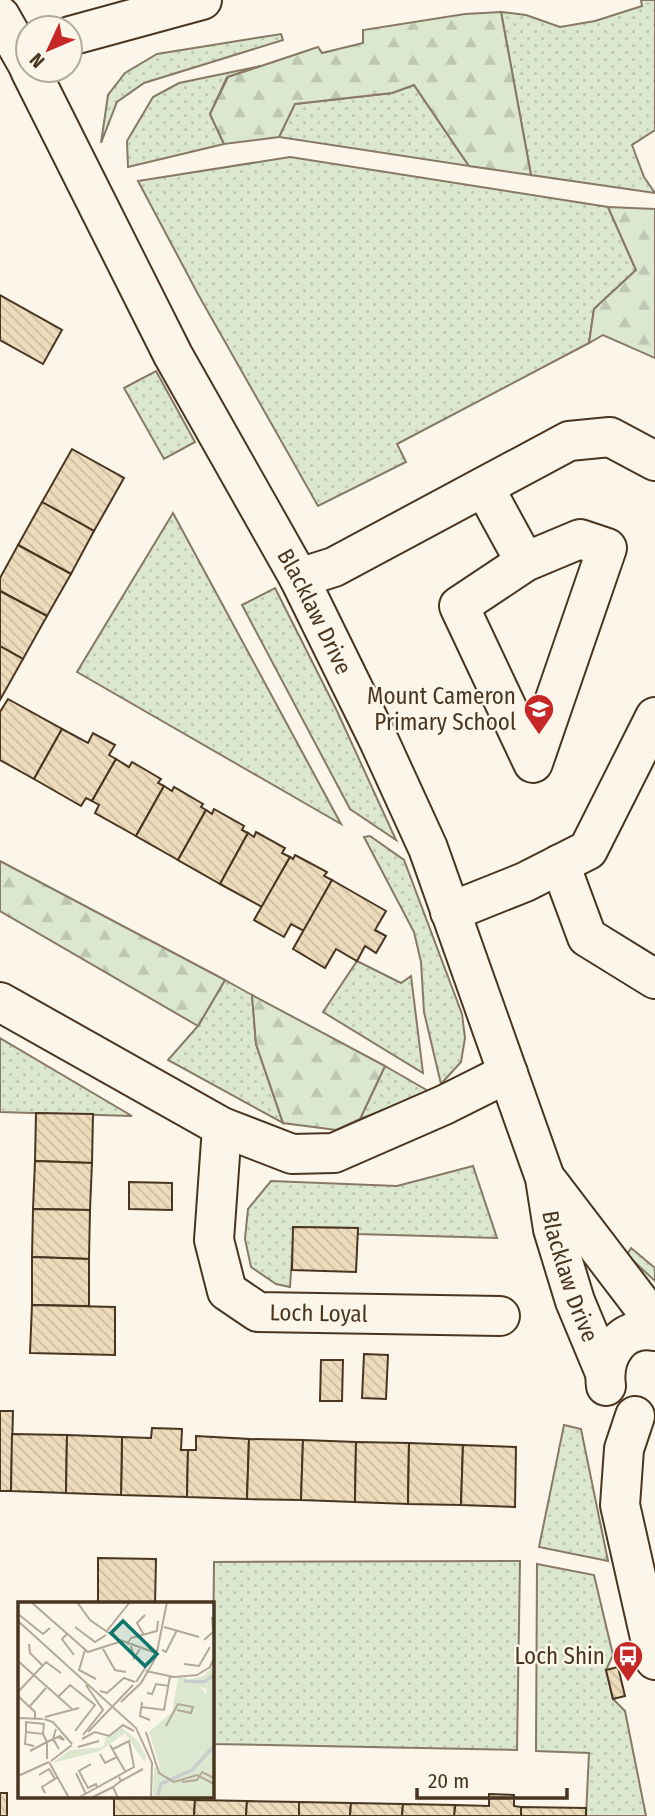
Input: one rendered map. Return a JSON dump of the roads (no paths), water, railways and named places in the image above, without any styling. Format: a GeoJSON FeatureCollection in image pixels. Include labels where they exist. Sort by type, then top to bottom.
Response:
{"type":"FeatureCollection","features":[{"type":"Feature","properties":{"kind":"street"},"geometry":{"type":"LineString","coordinates":[[84,32],[202,0]]}},
{"type":"Feature","properties":{"kind":"street","name":"Blacklaw Drive"},"geometry":{"type":"LineString","coordinates":[[0,16],[14,44]]}},
{"type":"Feature","properties":{"kind":"street","name":"Blacklaw Drive"},"geometry":{"type":"LineString","coordinates":[[34,84],[173,355],[299,578],[391,766],[428,848],[545,1178],[553,1229],[575,1301],[605,1373],[606,1387],[612,1400],[623,1409],[645,1416]]}},
{"type":"Feature","properties":{"kind":"street"},"geometry":{"type":"LineString","coordinates":[[299,578],[334,566],[569,441],[610,437],[655,461]]}},
{"type":"Feature","properties":{"kind":"street"},"geometry":{"type":"LineString","coordinates":[[484,487],[525,562]]}},
{"type":"Feature","properties":{"kind":"street"},"geometry":{"type":"LineString","coordinates":[[580,539],[607,548],[533,763],[460,606],[525,562],[580,539]]}},
{"type":"Feature","properties":{"kind":"street"},"geometry":{"type":"LineString","coordinates":[[450,912],[525,882],[588,850],[655,717]]}},
{"type":"Feature","properties":{"kind":"street"},"geometry":{"type":"LineString","coordinates":[[560,864],[587,937],[655,979]]}},
{"type":"Feature","properties":{"kind":"street"},"geometry":{"type":"LineString","coordinates":[[0,1002],[222,1127],[292,1154],[334,1153],[444,1105],[508,1073]]}},
{"type":"Feature","properties":{"kind":"street","name":"Loch Loyal"},"geometry":{"type":"LineString","coordinates":[[222,1127],[214,1240],[227,1291],[258,1312],[500,1316]]}},
{"type":"Feature","properties":{"kind":"street","name":"Blacklaw Drive"},"geometry":{"type":"LineString","coordinates":[[545,1178],[655,1322]]}},
{"type":"Feature","properties":{"kind":"street"},"geometry":{"type":"LineString","coordinates":[[605,1373],[612,1348],[622,1338],[635,1331],[655,1331]]}},
{"type":"Feature","properties":{"kind":"street"},"geometry":{"type":"LineString","coordinates":[[645,1416],[624,1449],[621,1505],[655,1660]]}},
{"type":"Feature","properties":{"kind":"place","name":"Mount Cameron Primary School"},"geometry":{"type":"Point","coordinates":[539,736]}},
{"type":"Feature","properties":{"kind":"place","name":"Loch Shin"},"geometry":{"type":"Point","coordinates":[628,1683]}}]}
